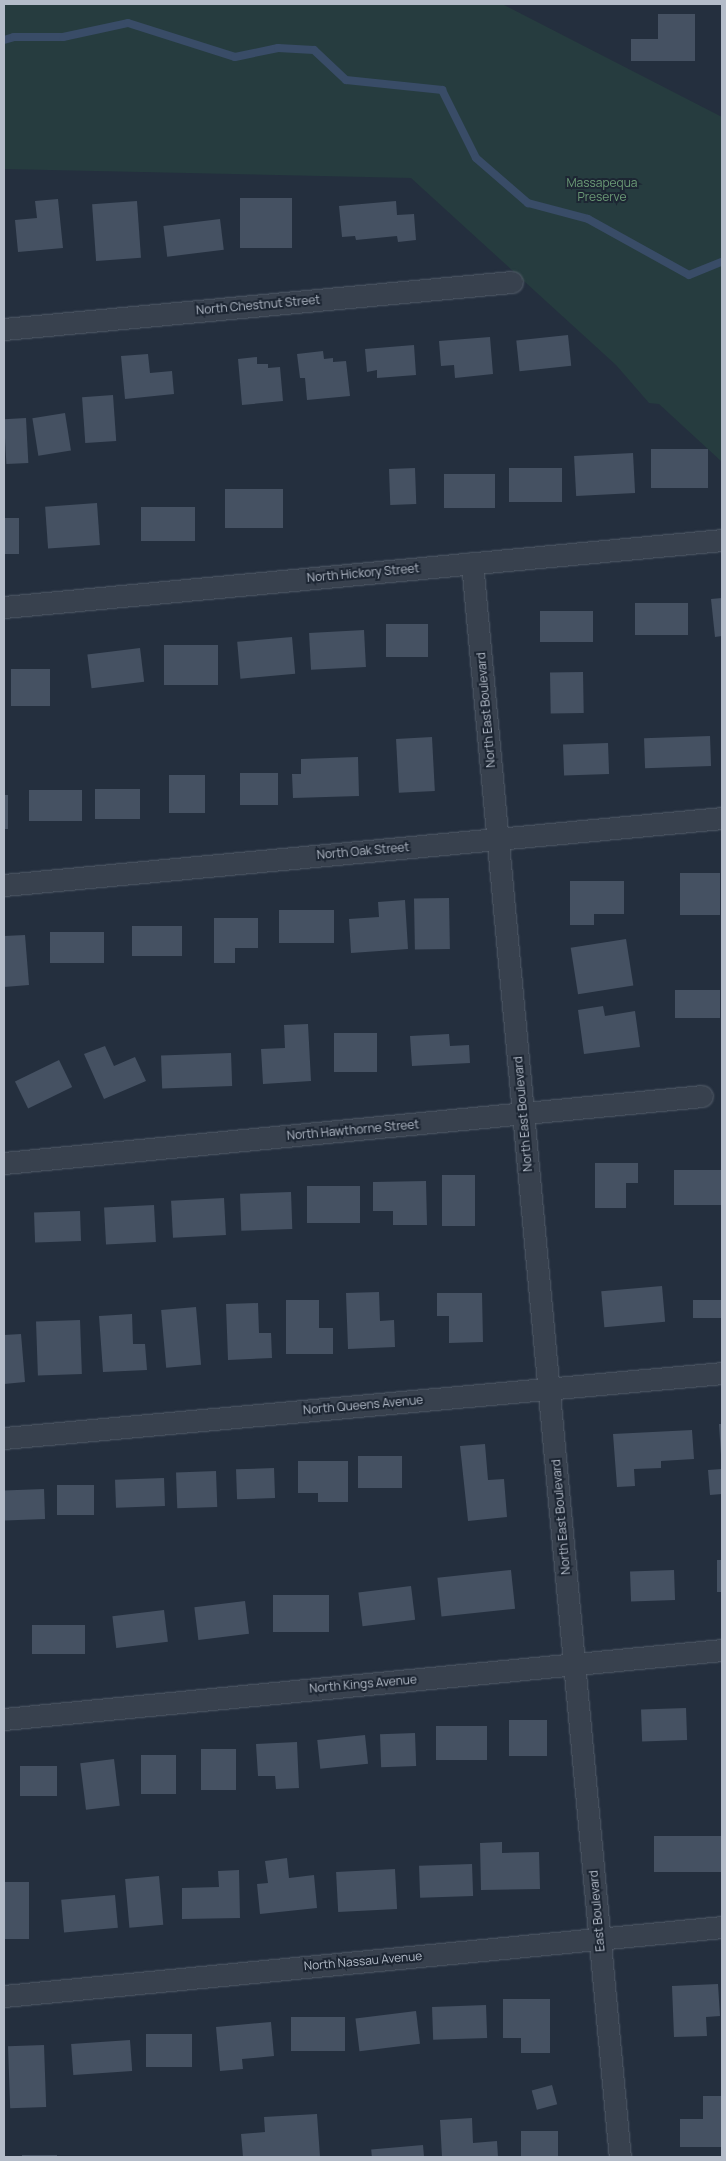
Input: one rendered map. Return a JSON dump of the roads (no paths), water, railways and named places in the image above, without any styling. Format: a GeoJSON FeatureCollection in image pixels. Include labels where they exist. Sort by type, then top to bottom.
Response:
{"type":"FeatureCollection","features":[{"type":"Feature","properties":{"kind":"street","name":"North Chestnut Street"},"geometry":{"type":"LineString","coordinates":[[4,329],[512,282]]}},
{"type":"Feature","properties":{"kind":"street","name":"North Hickory Street"},"geometry":{"type":"LineString","coordinates":[[4,607],[722,540]]}},
{"type":"Feature","properties":{"kind":"street","name":"North East Boulevard"},"geometry":{"type":"LineString","coordinates":[[472,563],[574,1664]]}},
{"type":"Feature","properties":{"kind":"street","name":"North Oak Street"},"geometry":{"type":"LineString","coordinates":[[4,884],[722,818]]}},
{"type":"Feature","properties":{"kind":"street","name":"North Hawthorne Street"},"geometry":{"type":"LineString","coordinates":[[4,1163],[702,1096]]}},
{"type":"Feature","properties":{"kind":"street","name":"North Queens Avenue"},"geometry":{"type":"LineString","coordinates":[[4,1438],[722,1373]]}},
{"type":"Feature","properties":{"kind":"street","name":"North Kings Avenue"},"geometry":{"type":"LineString","coordinates":[[4,1718],[722,1650]]}},
{"type":"Feature","properties":{"kind":"street","name":"East Boulevard"},"geometry":{"type":"LineString","coordinates":[[574,1664],[620,2157]]}},
{"type":"Feature","properties":{"kind":"street","name":"North Nassau Avenue"},"geometry":{"type":"LineString","coordinates":[[4,1996],[722,1927]]}},
{"type":"Feature","properties":{"kind":"waterway"},"geometry":{"type":"LineString","coordinates":[[4,40],[14,37],[63,37],[128,23],[235,57],[278,48],[314,50],[346,80],[442,90],[476,158],[528,203],[588,219],[689,275],[722,262]]}},
{"type":"Feature","properties":{"kind":"park label","name":"Massapequa Preserve"},"geometry":{"type":"Point","coordinates":[602,190]}}]}
